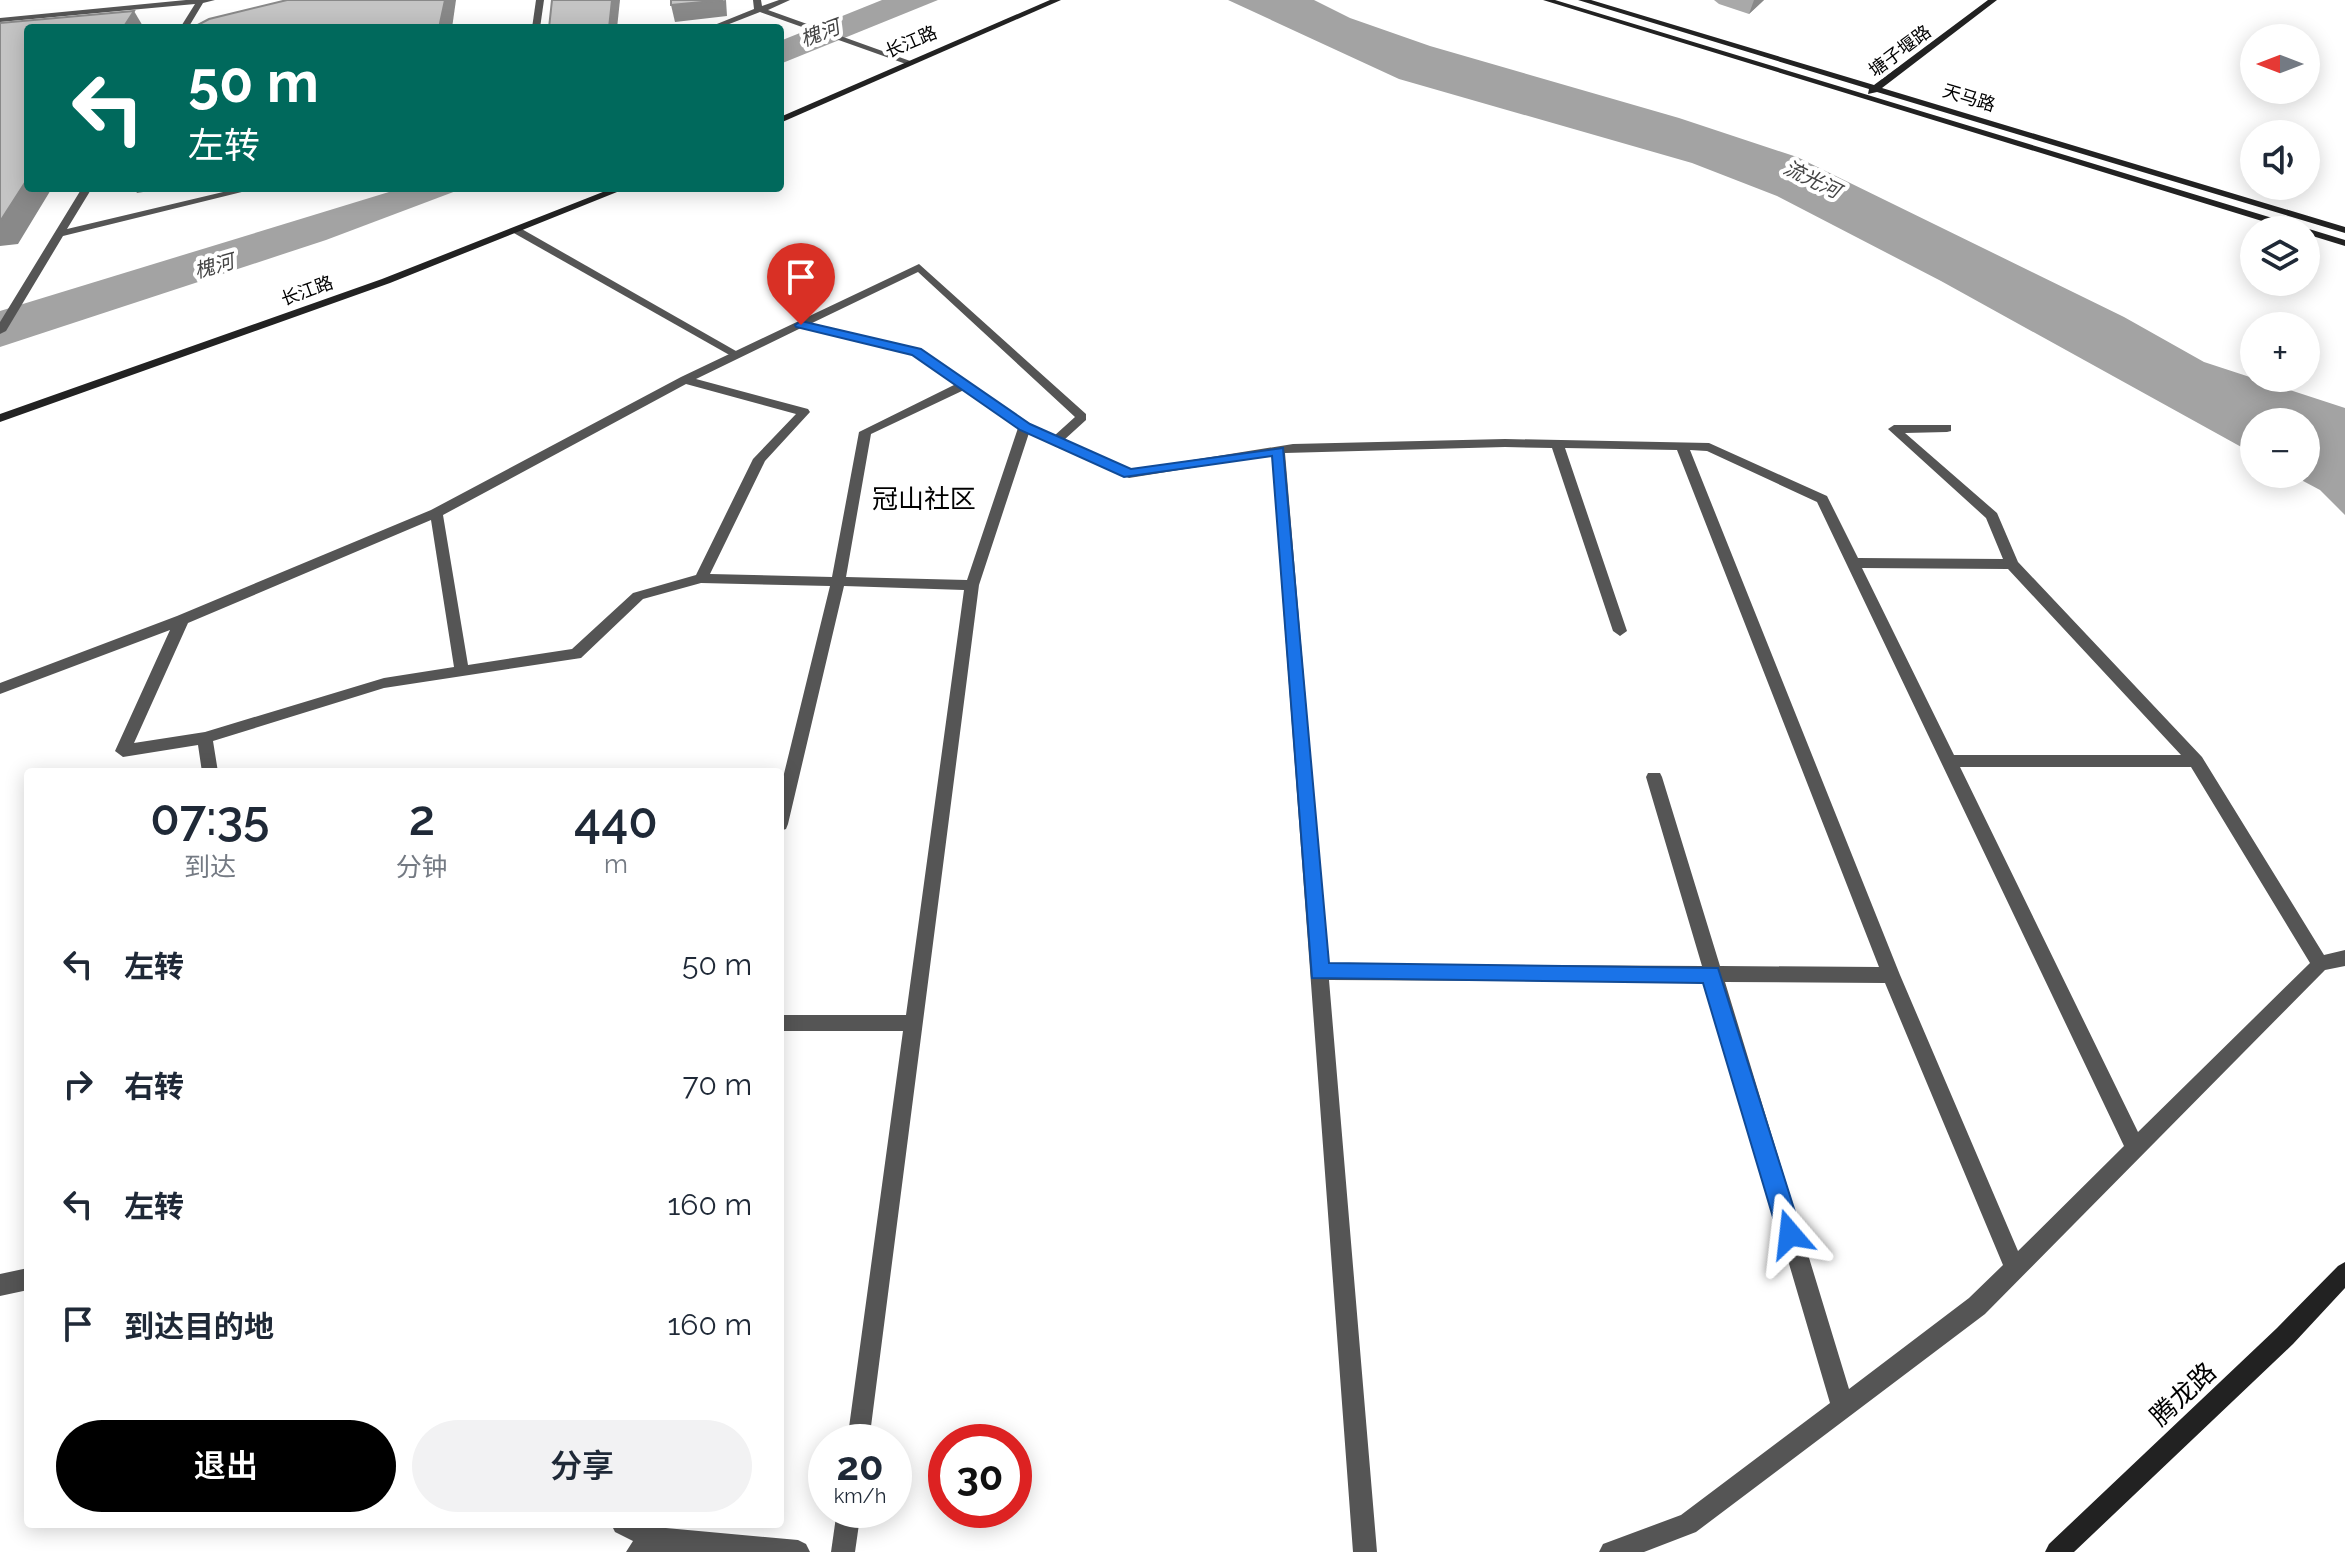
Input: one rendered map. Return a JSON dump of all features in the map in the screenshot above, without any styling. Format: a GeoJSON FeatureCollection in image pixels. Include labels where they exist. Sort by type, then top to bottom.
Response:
{"type":"FeatureCollection","features":[{"type":"Feature","properties":{"kind":"main road","name":"长江路"},"geometry":{"type":"LineString","coordinates":[[784,118],[1057,0]]}},
{"type":"Feature","properties":{"kind":"main road","name":"天马路"},"geometry":{"type":"LineString","coordinates":[[1547,0],[2257,216]]}},
{"type":"Feature","properties":{"kind":"main road","name":"天马路"},"geometry":{"type":"LineString","coordinates":[[1582,0],[2345,230]]}},
{"type":"Feature","properties":{"kind":"main road","name":"塘子堰路"},"geometry":{"type":"LineString","coordinates":[[1863,98],[1993,0]]}},
{"type":"Feature","properties":{"kind":"main road","name":"长江路"},"geometry":{"type":"LineString","coordinates":[[0,418],[386,281],[612,192]]}},
{"type":"Feature","properties":{"kind":"main road","name":"天马路"},"geometry":{"type":"LineString","coordinates":[[2320,235],[2345,243]]}},
{"type":"Feature","properties":{"kind":"main road","name":"腾龙路"},"geometry":{"type":"LineString","coordinates":[[2057,1552],[2285,1336],[2345,1273]]}},
{"type":"Feature","properties":{"kind":"street"},"geometry":{"type":"LineString","coordinates":[[186,24],[200,0]]}},
{"type":"Feature","properties":{"kind":"street"},"geometry":{"type":"LineString","coordinates":[[0,20],[211,0]]}},
{"type":"Feature","properties":{"kind":"street"},"geometry":{"type":"LineString","coordinates":[[537,24],[540,0]]}},
{"type":"Feature","properties":{"kind":"street"},"geometry":{"type":"LineString","coordinates":[[719,24],[757,4],[786,0]]}},
{"type":"Feature","properties":{"kind":"street"},"geometry":{"type":"LineString","coordinates":[[757,4],[909,62]]}},
{"type":"Feature","properties":{"kind":"street"},"geometry":{"type":"LineString","coordinates":[[0,331],[85,192]]}},
{"type":"Feature","properties":{"kind":"street"},"geometry":{"type":"LineString","coordinates":[[60,234],[236,192]]}},
{"type":"Feature","properties":{"kind":"street"},"geometry":{"type":"LineString","coordinates":[[516,230],[737,355]]}},
{"type":"Feature","properties":{"kind":"street"},"geometry":{"type":"LineString","coordinates":[[0,689],[182,620],[436,513],[685,380],[919,267],[1082,417],[1056,441]]}},
{"type":"Feature","properties":{"kind":"street"},"geometry":{"type":"LineString","coordinates":[[801,325],[917,352],[1025,427],[1129,474],[1278,451],[1557,444],[1709,447],[1822,499],[2135,1147]]}},
{"type":"Feature","properties":{"kind":"street"},"geometry":{"type":"LineString","coordinates":[[685,380],[804,412],[759,459],[701,578]]}},
{"type":"Feature","properties":{"kind":"street"},"geometry":{"type":"LineString","coordinates":[[784,807],[838,581],[865,432],[964,385]]}},
{"type":"Feature","properties":{"kind":"street"},"geometry":{"type":"LineString","coordinates":[[860,1424],[972,585],[1025,427]]}},
{"type":"Feature","properties":{"kind":"street"},"geometry":{"type":"LineString","coordinates":[[1947,428],[1894,429],[1992,516],[2012,564],[2196,761],[2320,964]]}},
{"type":"Feature","properties":{"kind":"street"},"geometry":{"type":"LineString","coordinates":[[1557,444],[1620,631]]}},
{"type":"Feature","properties":{"kind":"street"},"geometry":{"type":"LineString","coordinates":[[1682,447],[1891,975],[2014,1267]]}},
{"type":"Feature","properties":{"kind":"street"},"geometry":{"type":"LineString","coordinates":[[1278,451],[1365,1552]]}},
{"type":"Feature","properties":{"kind":"street"},"geometry":{"type":"LineString","coordinates":[[436,513],[462,671]]}},
{"type":"Feature","properties":{"kind":"street"},"geometry":{"type":"LineString","coordinates":[[1853,563],[2012,564]]}},
{"type":"Feature","properties":{"kind":"street"},"geometry":{"type":"LineString","coordinates":[[182,620],[123,751],[205,738],[384,683],[576,654],[638,596],[701,578],[972,585]]}},
{"type":"Feature","properties":{"kind":"street"},"geometry":{"type":"LineString","coordinates":[[205,738],[209,768]]}},
{"type":"Feature","properties":{"kind":"street"},"geometry":{"type":"LineString","coordinates":[[1948,761],[2196,761]]}},
{"type":"Feature","properties":{"kind":"street"},"geometry":{"type":"LineString","coordinates":[[1654,777],[1710,974],[1843,1407]]}},
{"type":"Feature","properties":{"kind":"street"},"geometry":{"type":"LineString","coordinates":[[1611,1552],[1688,1524],[1977,1306],[2320,964],[2345,958]]}},
{"type":"Feature","properties":{"kind":"street"},"geometry":{"type":"LineString","coordinates":[[1319,972],[1891,975]]}},
{"type":"Feature","properties":{"kind":"street"},"geometry":{"type":"LineString","coordinates":[[784,1023],[912,1023]]}},
{"type":"Feature","properties":{"kind":"street"},"geometry":{"type":"LineString","coordinates":[[0,1285],[24,1280]]}},
{"type":"Feature","properties":{"kind":"street"},"geometry":{"type":"LineString","coordinates":[[627,1528],[646,1545],[798,1552]]}},
{"type":"Feature","properties":{"kind":"street"},"geometry":{"type":"LineString","coordinates":[[843,1552],[846,1528]]}},
{"type":"Feature","properties":{"kind":"water","name":"槐河"},"geometry":{"type":"Polygon","coordinates":[[[882,0],[938,0],[784,62],[784,39],[882,0]]]}},
{"type":"Feature","properties":{"kind":"water","name":"流光河"},"geometry":{"type":"Polygon","coordinates":[[[1228,0],[1314,0],[1350,18],[1430,46],[1679,118],[1797,157],[2124,317],[2204,362],[2240,374],[2240,392],[2296,392],[2345,408],[2345,515],[2316,488],[2320,488],[2320,408],[2240,408],[2240,446],[1941,281],[1777,196],[1692,163],[1399,79],[1228,0]]]}},
{"type":"Feature","properties":{"kind":"water","name":"槐河"},"geometry":{"type":"Polygon","coordinates":[[[389,192],[453,192],[326,240],[0,347],[0,311],[389,192]]]}},
{"type":"Feature","properties":{"kind":"building"},"geometry":{"type":"Polygon","coordinates":[[[287,0],[445,0],[440,24],[200,24],[287,0]]]}},
{"type":"Feature","properties":{"kind":"building"},"geometry":{"type":"Polygon","coordinates":[[[552,0],[612,0],[609,24],[549,24],[552,0]]]}},
{"type":"Feature","properties":{"kind":"building"},"geometry":{"type":"Polygon","coordinates":[[[671,0],[723,0],[671,5],[671,0]]]}},
{"type":"Feature","properties":{"kind":"building"},"geometry":{"type":"Polygon","coordinates":[[[134,11],[126,24],[24,24],[24,184],[1,220],[0,220],[0,23],[134,11]]]}},
{"type":"Feature","properties":{"kind":"district","name":"冠山社区"},"geometry":{"type":"Point","coordinates":[924,499]}},
{"type":"Feature","properties":{"kind":"route"},"geometry":{"type":"LineString","coordinates":[[801,325],[917,352],[1025,427],[1129,474],[1278,451],[1319,972],[1710,974],[1790,1234]]}}]}
